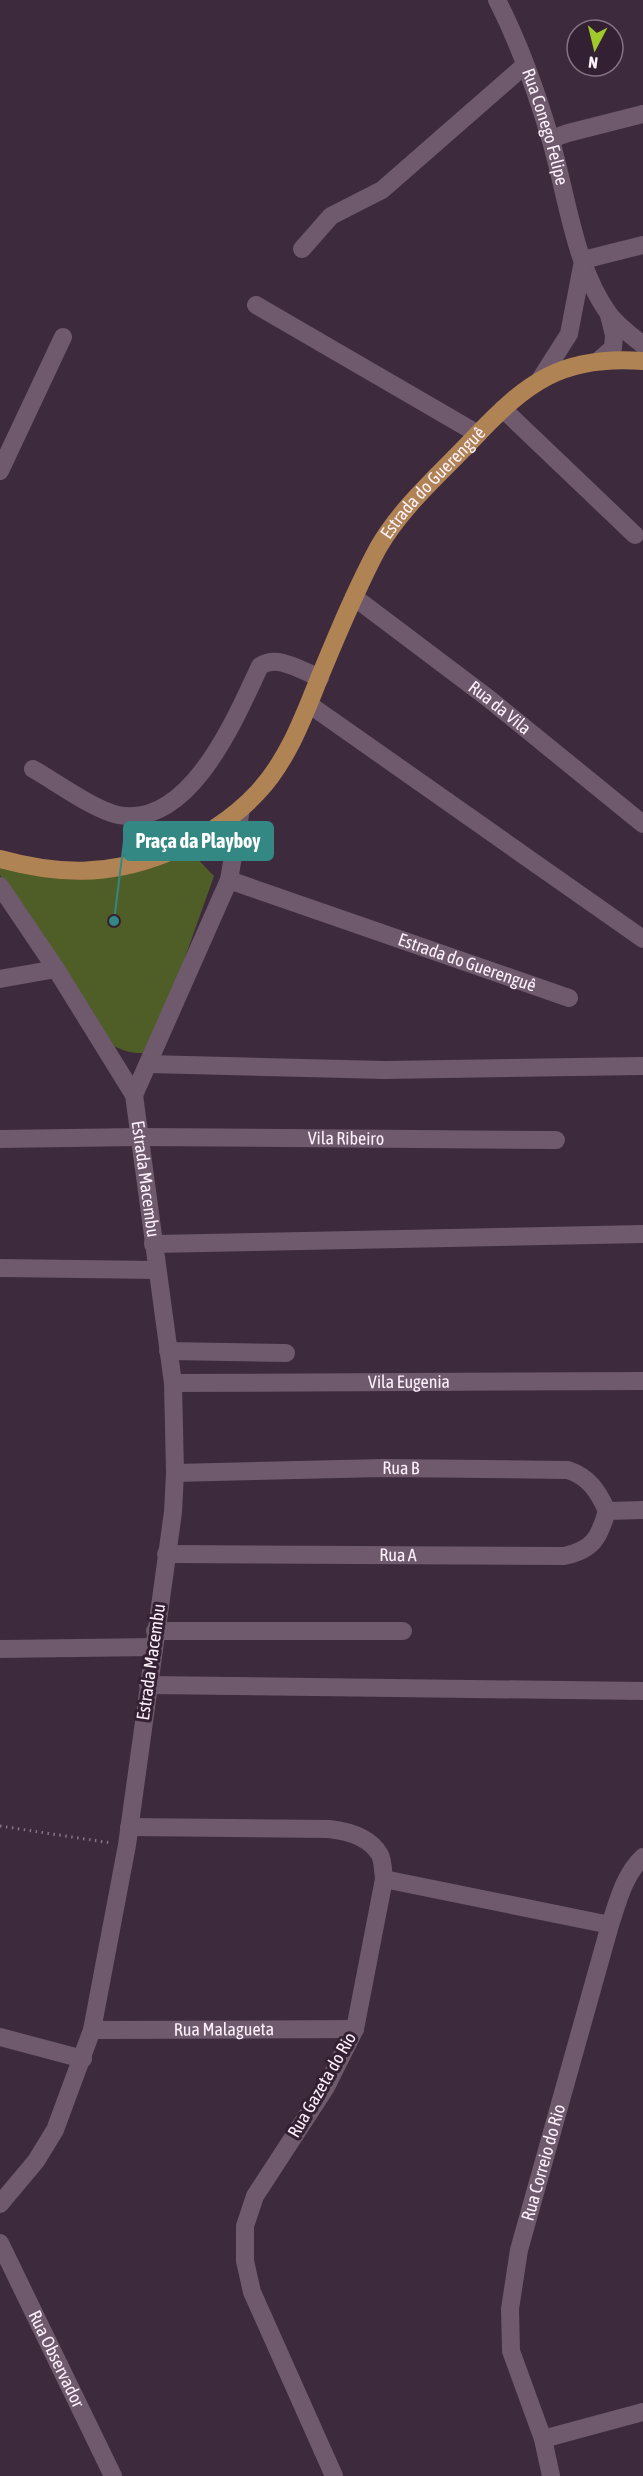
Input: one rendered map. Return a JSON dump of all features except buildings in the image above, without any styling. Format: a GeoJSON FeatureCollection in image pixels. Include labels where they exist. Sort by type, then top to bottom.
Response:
{"type":"FeatureCollection","features":[{"type":"Feature","properties":{"kind":"main road","name":"Estrada do Guerenguê"},"geometry":{"type":"LineString","coordinates":[[0,859],[74,872],[103,871],[129,866],[189,844],[241,809],[260,791],[276,769],[310,705],[354,597],[380,545],[400,516],[503,409],[541,378],[596,361],[643,361]]}},
{"type":"Feature","properties":{"kind":"street","name":"Rua Conego Felipe"},"geometry":{"type":"LineString","coordinates":[[497,0],[511,28],[551,139],[583,260],[595,291],[609,313],[643,345]]}},
{"type":"Feature","properties":{"kind":"street"},"geometry":{"type":"LineString","coordinates":[[302,249],[331,216],[382,190],[525,65]]}},
{"type":"Feature","properties":{"kind":"street"},"geometry":{"type":"LineString","coordinates":[[551,139],[643,114]]}},
{"type":"Feature","properties":{"kind":"street"},"geometry":{"type":"LineString","coordinates":[[583,260],[643,245]]}},
{"type":"Feature","properties":{"kind":"street","name":"Rua Conego Felipe"},"geometry":{"type":"LineString","coordinates":[[541,378],[561,351],[569,334],[583,260]]}},
{"type":"Feature","properties":{"kind":"street"},"geometry":{"type":"LineString","coordinates":[[256,304],[478,434]]}},
{"type":"Feature","properties":{"kind":"street"},"geometry":{"type":"LineString","coordinates":[[569,334],[574,352],[583,358],[596,361],[613,348],[614,334],[609,313]]}},
{"type":"Feature","properties":{"kind":"street"},"geometry":{"type":"LineString","coordinates":[[0,471],[63,337]]}},
{"type":"Feature","properties":{"kind":"street"},"geometry":{"type":"LineString","coordinates":[[503,409],[635,535]]}},
{"type":"Feature","properties":{"kind":"street","name":"Rua da Vila"},"geometry":{"type":"LineString","coordinates":[[354,597],[488,698],[643,824]]}},
{"type":"Feature","properties":{"kind":"street"},"geometry":{"type":"LineString","coordinates":[[33,769],[117,815],[137,816],[172,801],[194,783],[230,729],[260,666],[266,662],[276,661],[320,678]]}},
{"type":"Feature","properties":{"kind":"street"},"geometry":{"type":"LineString","coordinates":[[310,705],[643,939]]}},
{"type":"Feature","properties":{"kind":"street"},"geometry":{"type":"LineString","coordinates":[[134,1095],[229,880],[241,809]]}},
{"type":"Feature","properties":{"kind":"street","name":"Estrada do Guerenguê"},"geometry":{"type":"LineString","coordinates":[[229,880],[569,998]]}},
{"type":"Feature","properties":{"kind":"street","name":"Estrada Macembu"},"geometry":{"type":"LineString","coordinates":[[0,886],[56,969],[134,1095],[173,1383],[175,1473],[173,1512],[128,1836],[92,2030],[55,2130],[36,2161],[0,2204]]}},
{"type":"Feature","properties":{"kind":"street"},"geometry":{"type":"LineString","coordinates":[[0,980],[56,969]]}},
{"type":"Feature","properties":{"kind":"street"},"geometry":{"type":"LineString","coordinates":[[148,1065],[384,1070],[643,1066]]}},
{"type":"Feature","properties":{"kind":"street","name":"Vila Ribeiro"},"geometry":{"type":"LineString","coordinates":[[0,1139],[139,1137],[555,1140]]}},
{"type":"Feature","properties":{"kind":"street"},"geometry":{"type":"LineString","coordinates":[[153,1244],[643,1234]]}},
{"type":"Feature","properties":{"kind":"street"},"geometry":{"type":"LineString","coordinates":[[0,1269],[157,1270]]}},
{"type":"Feature","properties":{"kind":"street"},"geometry":{"type":"LineString","coordinates":[[168,1351],[286,1353]]}},
{"type":"Feature","properties":{"kind":"street","name":"Vila Eugenia"},"geometry":{"type":"LineString","coordinates":[[173,1383],[643,1381]]}},
{"type":"Feature","properties":{"kind":"street","name":"Rua B"},"geometry":{"type":"LineString","coordinates":[[175,1473],[383,1468],[568,1470],[579,1474],[596,1489],[607,1510]]}},
{"type":"Feature","properties":{"kind":"street"},"geometry":{"type":"LineString","coordinates":[[607,1510],[643,1510]]}},
{"type":"Feature","properties":{"kind":"street","name":"Rua A"},"geometry":{"type":"LineString","coordinates":[[166,1554],[564,1556],[578,1553],[588,1547],[602,1529],[607,1510]]}},
{"type":"Feature","properties":{"kind":"street"},"geometry":{"type":"LineString","coordinates":[[0,1649],[154,1639],[403,1631]]}},
{"type":"Feature","properties":{"kind":"street"},"geometry":{"type":"LineString","coordinates":[[148,1685],[643,1691]]}},
{"type":"Feature","properties":{"kind":"street","name":"Rua Gazeta do Rio"},"geometry":{"type":"LineString","coordinates":[[128,1836],[329,1828],[350,1832],[367,1841],[380,1855],[384,1879],[355,2029],[326,2086],[255,2196],[245,2226],[245,2261],[252,2292],[334,2476]]}},
{"type":"Feature","properties":{"kind":"street","name":"Rua Correio do Rio"},"geometry":{"type":"LineString","coordinates":[[551,2476],[543,2439],[511,2351],[510,2308],[519,2250],[610,1925],[625,1881],[643,1857]]}},
{"type":"Feature","properties":{"kind":"street"},"geometry":{"type":"LineString","coordinates":[[384,1879],[610,1925]]}},
{"type":"Feature","properties":{"kind":"street","name":"Rua Malagueta"},"geometry":{"type":"LineString","coordinates":[[92,2030],[355,2029]]}},
{"type":"Feature","properties":{"kind":"street"},"geometry":{"type":"LineString","coordinates":[[0,2037],[83,2059]]}},
{"type":"Feature","properties":{"kind":"street","name":"Rua Observador"},"geometry":{"type":"LineString","coordinates":[[0,2242],[113,2476]]}},
{"type":"Feature","properties":{"kind":"street"},"geometry":{"type":"LineString","coordinates":[[543,2439],[643,2412]]}},
{"type":"Feature","properties":{"kind":"path"},"geometry":{"type":"LineString","coordinates":[[0,1826],[128,1836]]}},
{"type":"Feature","properties":{"kind":"green space"},"geometry":{"type":"Polygon","coordinates":[[[186,847],[214,876],[151,1053],[134,1053],[109,1043],[0,875],[0,865],[49,874],[186,847]]]}},
{"type":"Feature","properties":{"kind":"place","name":"Praça da Playboy"},"geometry":{"type":"Point","coordinates":[114,921]}}]}
